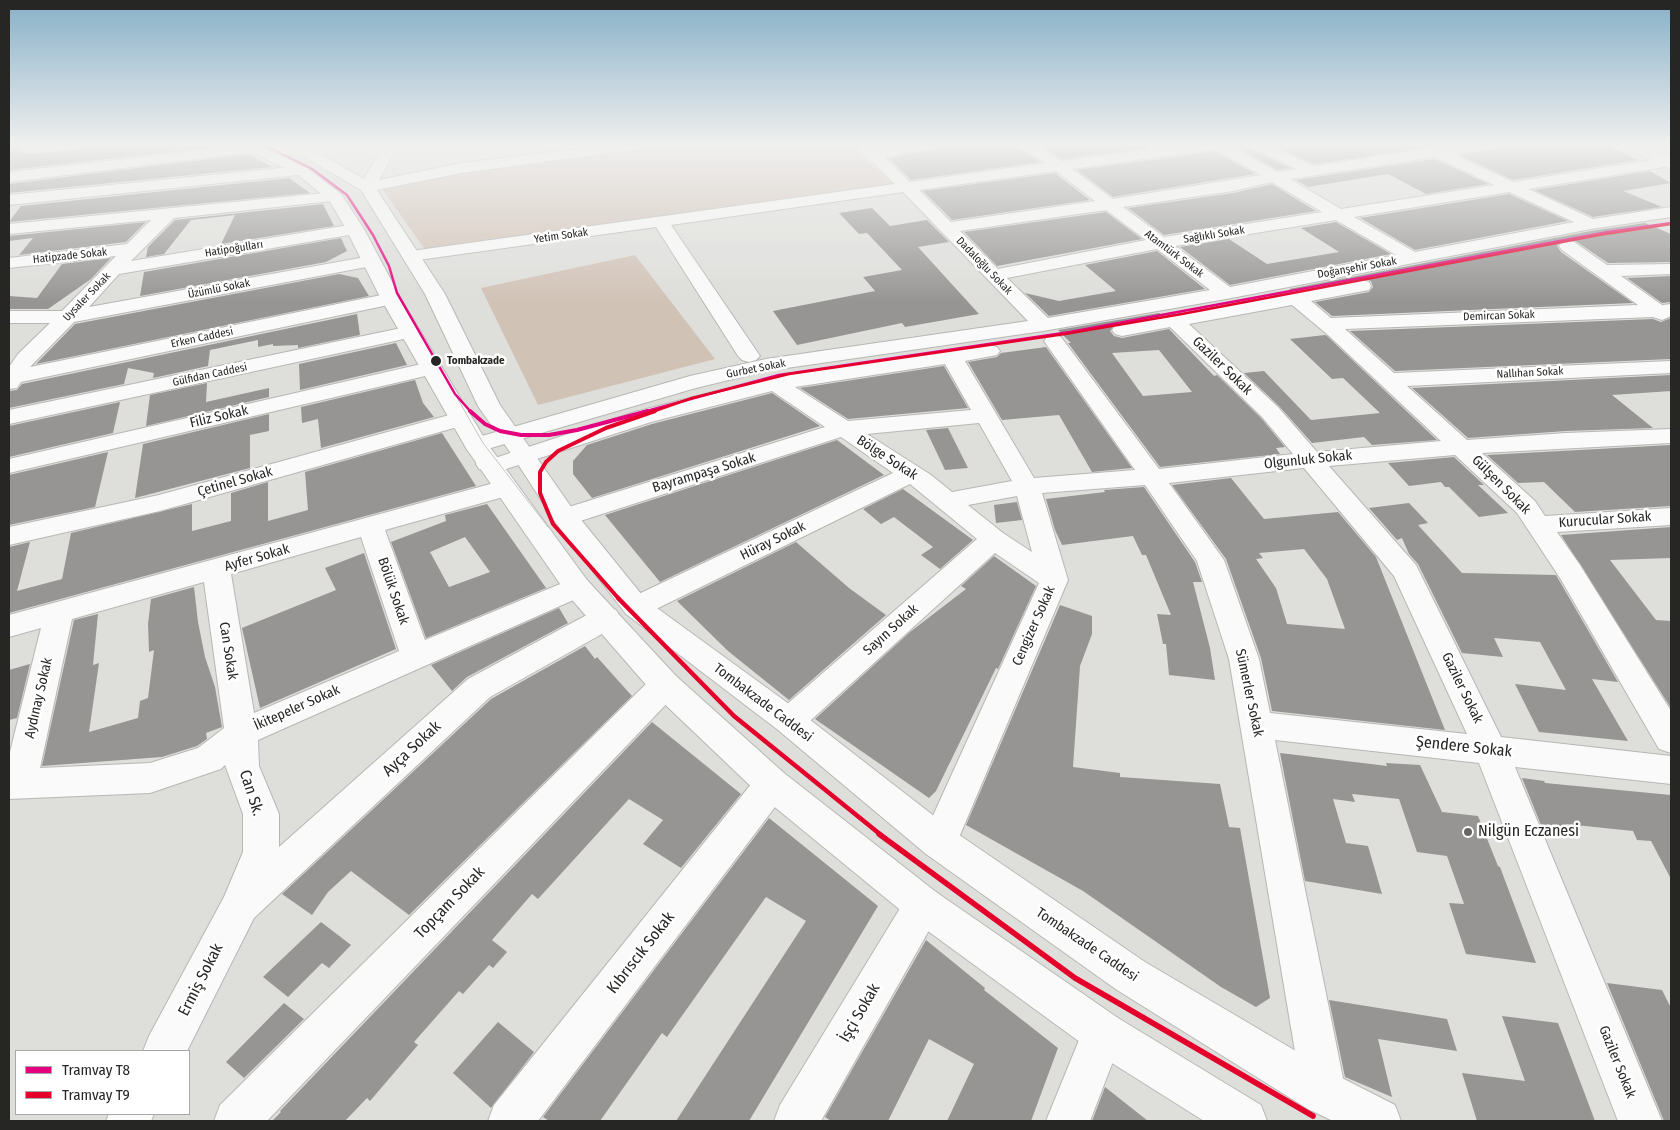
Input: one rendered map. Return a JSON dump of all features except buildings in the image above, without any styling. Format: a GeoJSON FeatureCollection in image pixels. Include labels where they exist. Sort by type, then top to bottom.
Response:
{"type":"FeatureCollection","features":[{"type":"Feature","properties":{"kind":"street"},"geometry":{"type":"LineString","coordinates":[[9,200],[31,197]]}},
{"type":"Feature","properties":{"kind":"street","name":"Tombakzade Caddesi"},"geometry":{"type":"LineString","coordinates":[[335,197],[460,419],[505,488],[577,587],[621,612],[789,721],[939,842],[1131,976],[1324,1093],[1379,1121]]}},
{"type":"Feature","properties":{"kind":"street"},"geometry":{"type":"LineString","coordinates":[[9,229],[335,197]]}},
{"type":"Feature","properties":{"kind":"street","name":"Tombakzade Caddesi"},"geometry":{"type":"LineString","coordinates":[[373,197],[435,294],[489,406],[518,445],[565,517],[665,685],[772,784],[923,905],[1103,1032],[1245,1121]]}},
{"type":"Feature","properties":{"kind":"street","name":"Yetim Sokak"},"geometry":{"type":"LineString","coordinates":[[411,256],[839,197]]}},
{"type":"Feature","properties":{"kind":"street","name":"Dadaloğlu Sokak"},"geometry":{"type":"LineString","coordinates":[[916,197],[1049,333]]}},
{"type":"Feature","properties":{"kind":"street","name":"Atamtürk Sokak"},"geometry":{"type":"LineString","coordinates":[[1099,197],[1226,293]]}},
{"type":"Feature","properties":{"kind":"street"},"geometry":{"type":"LineString","coordinates":[[947,228],[1159,197]]}},
{"type":"Feature","properties":{"kind":"street"},"geometry":{"type":"LineString","coordinates":[[1308,197],[1413,258]]}},
{"type":"Feature","properties":{"kind":"street","name":"Sağlıklı Sokak"},"geometry":{"type":"LineString","coordinates":[[994,275],[1160,243],[1454,197]]}},
{"type":"Feature","properties":{"kind":"street"},"geometry":{"type":"LineString","coordinates":[[1532,197],[1591,224]]}},
{"type":"Feature","properties":{"kind":"street","name":"Doğanşehir Sokak"},"geometry":{"type":"LineString","coordinates":[[1049,333],[1226,293],[1591,224],[1671,212]]}},
{"type":"Feature","properties":{"kind":"street","name":"Uysaler Sokak"},"geometry":{"type":"LineString","coordinates":[[14,372],[168,214]]}},
{"type":"Feature","properties":{"kind":"street"},"geometry":{"type":"LineString","coordinates":[[661,222],[749,356]]}},
{"type":"Feature","properties":{"kind":"street"},"geometry":{"type":"LineString","coordinates":[[518,445],[643,417],[775,383],[952,357],[1049,333],[1176,322],[1568,246],[1671,228]]}},
{"type":"Feature","properties":{"kind":"street","name":"Hatipoğulları"},"geometry":{"type":"LineString","coordinates":[[114,269],[354,229]]}},
{"type":"Feature","properties":{"kind":"street"},"geometry":{"type":"LineString","coordinates":[[1568,246],[1667,314]]}},
{"type":"Feature","properties":{"kind":"street","name":"Hatipzade Sokak"},"geometry":{"type":"LineString","coordinates":[[9,263],[132,249]]}},
{"type":"Feature","properties":{"kind":"street","name":"Üzümlü Sokak"},"geometry":{"type":"LineString","coordinates":[[9,317],[68,317],[372,261]]}},
{"type":"Feature","properties":{"kind":"street"},"geometry":{"type":"LineString","coordinates":[[1603,271],[1671,269]]}},
{"type":"Feature","properties":{"kind":"street","name":"Erken Caddesi"},"geometry":{"type":"LineString","coordinates":[[14,372],[391,299]]}},
{"type":"Feature","properties":{"kind":"street","name":"Gülşen Sokak"},"geometry":{"type":"LineString","coordinates":[[1297,299],[1526,507],[1570,572],[1671,739]]}},
{"type":"Feature","properties":{"kind":"street","name":"Demircan Sokak"},"geometry":{"type":"LineString","coordinates":[[1326,324],[1667,314]]}},
{"type":"Feature","properties":{"kind":"street","name":"Gaziler Sokak"},"geometry":{"type":"LineString","coordinates":[[1176,322],[1270,412],[1406,572],[1491,750],[1640,1121]]}},
{"type":"Feature","properties":{"kind":"street","name":"Gülfidan Caddesi"},"geometry":{"type":"LineString","coordinates":[[9,417],[411,332]]}},
{"type":"Feature","properties":{"kind":"street","name":"Gurbet Sokak"},"geometry":{"type":"LineString","coordinates":[[483,456],[483,443],[518,445],[690,383],[766,365],[1049,333]]}},
{"type":"Feature","properties":{"kind":"street","name":"Sümerler Sokak"},"geometry":{"type":"LineString","coordinates":[[1049,333],[1077,376],[1152,476],[1210,560],[1244,659],[1324,1093]]}},
{"type":"Feature","properties":{"kind":"street","name":"Cengizer Sokak"},"geometry":{"type":"LineString","coordinates":[[939,842],[1054,580],[1028,486],[952,357]]}},
{"type":"Feature","properties":{"kind":"street","name":"Nallıhan Sokak"},"geometry":{"type":"LineString","coordinates":[[1388,380],[1671,367]]}},
{"type":"Feature","properties":{"kind":"street","name":"Filiz Sokak"},"geometry":{"type":"LineString","coordinates":[[9,466],[430,368]]}},
{"type":"Feature","properties":{"kind":"street","name":"Bölge Sokak"},"geometry":{"type":"LineString","coordinates":[[775,383],[911,474],[994,539],[1054,580]]}},
{"type":"Feature","properties":{"kind":"street","name":"Bayrampaşa Sokak"},"geometry":{"type":"LineString","coordinates":[[565,517],[843,429],[986,415]]}},
{"type":"Feature","properties":{"kind":"street","name":"Çetinel Sokak"},"geometry":{"type":"LineString","coordinates":[[9,536],[160,503],[460,419]]}},
{"type":"Feature","properties":{"kind":"street","name":"Olgunluk Sokak"},"geometry":{"type":"LineString","coordinates":[[946,501],[1028,486],[1152,476],[1310,459],[1566,440],[1671,436]]}},
{"type":"Feature","properties":{"kind":"street","name":"Hüray Sokak"},"geometry":{"type":"LineString","coordinates":[[621,612],[911,474]]}},
{"type":"Feature","properties":{"kind":"street","name":"Ayfer Sokak"},"geometry":{"type":"LineString","coordinates":[[9,626],[216,570],[505,488]]}},
{"type":"Feature","properties":{"kind":"street","name":"Kurucular Sokak"},"geometry":{"type":"LineString","coordinates":[[1538,525],[1671,516]]}},
{"type":"Feature","properties":{"kind":"street","name":"Bölük Sokak"},"geometry":{"type":"LineString","coordinates":[[370,526],[416,656]]}},
{"type":"Feature","properties":{"kind":"street","name":"Sayın Sokak"},"geometry":{"type":"LineString","coordinates":[[789,721],[994,539]]}},
{"type":"Feature","properties":{"kind":"street","name":"Can Sokak"},"geometry":{"type":"LineString","coordinates":[[216,570],[241,733]]}},
{"type":"Feature","properties":{"kind":"street","name":"İkitepeler Sokak"},"geometry":{"type":"LineString","coordinates":[[14,784],[150,778],[209,759],[241,733],[577,587]]}},
{"type":"Feature","properties":{"kind":"street","name":"Aydınay Sokak"},"geometry":{"type":"LineString","coordinates":[[14,784],[60,612]]}},
{"type":"Feature","properties":{"kind":"street","name":"Ayça Sokak"},"geometry":{"type":"LineString","coordinates":[[238,908],[479,688],[621,612]]}},
{"type":"Feature","properties":{"kind":"street","name":"Topçam Sokak"},"geometry":{"type":"LineString","coordinates":[[236,1121],[665,685]]}},
{"type":"Feature","properties":{"kind":"street","name":"Şendere Sokak"},"geometry":{"type":"LineString","coordinates":[[1256,725],[1671,770]]}},
{"type":"Feature","properties":{"kind":"street","name":"Can Sk."},"geometry":{"type":"LineString","coordinates":[[238,908],[261,852],[260,814],[242,766],[241,733]]}},
{"type":"Feature","properties":{"kind":"street","name":"Kıbrıscık Sokak"},"geometry":{"type":"LineString","coordinates":[[510,1121],[772,784]]}},
{"type":"Feature","properties":{"kind":"street","name":"İşçi Sokak"},"geometry":{"type":"LineString","coordinates":[[796,1121],[923,905]]}},
{"type":"Feature","properties":{"kind":"street","name":"Ermiş Sokak"},"geometry":{"type":"LineString","coordinates":[[165,1050],[238,908]]}},
{"type":"Feature","properties":{"kind":"street"},"geometry":{"type":"LineString","coordinates":[[1068,1121],[1103,1032]]}},
{"type":"Feature","properties":{"kind":"shaded area"},"geometry":{"type":"Polygon","coordinates":[[[388,197],[804,197],[426,251],[388,197]]]}},
{"type":"Feature","properties":{"kind":"shaded area"},"geometry":{"type":"Polygon","coordinates":[[[635,255],[715,359],[538,405],[481,288],[635,255]]]}},
{"type":"Feature","properties":{"kind":"tram line","name":"T8"},"geometry":{"type":"LineString","coordinates":[[348,197],[373,235],[389,266],[397,293],[455,394],[477,419],[485,424],[500,431],[521,435],[549,435],[577,430],[779,375],[1070,332],[1608,232],[1671,223]]}},
{"type":"Feature","properties":{"kind":"tram line","name":"T9"},"geometry":{"type":"LineString","coordinates":[[1313,1116],[1075,978],[869,826],[734,716],[627,608],[553,524],[540,493],[540,472],[546,462],[558,451],[606,428],[692,398],[789,374],[1065,334],[1182,314],[1599,235],[1671,224]]}},
{"type":"Feature","properties":{"kind":"tram line"},"geometry":{"type":"LineString","coordinates":[[455,394],[483,443],[548,527]]}},
{"type":"Feature","properties":{"kind":"place","name":"Tombakzade"},"geometry":{"type":"Point","coordinates":[436,361]}},
{"type":"Feature","properties":{"kind":"place","name":"Nilgün Eczanesi"},"geometry":{"type":"Point","coordinates":[1468,832]}}]}
